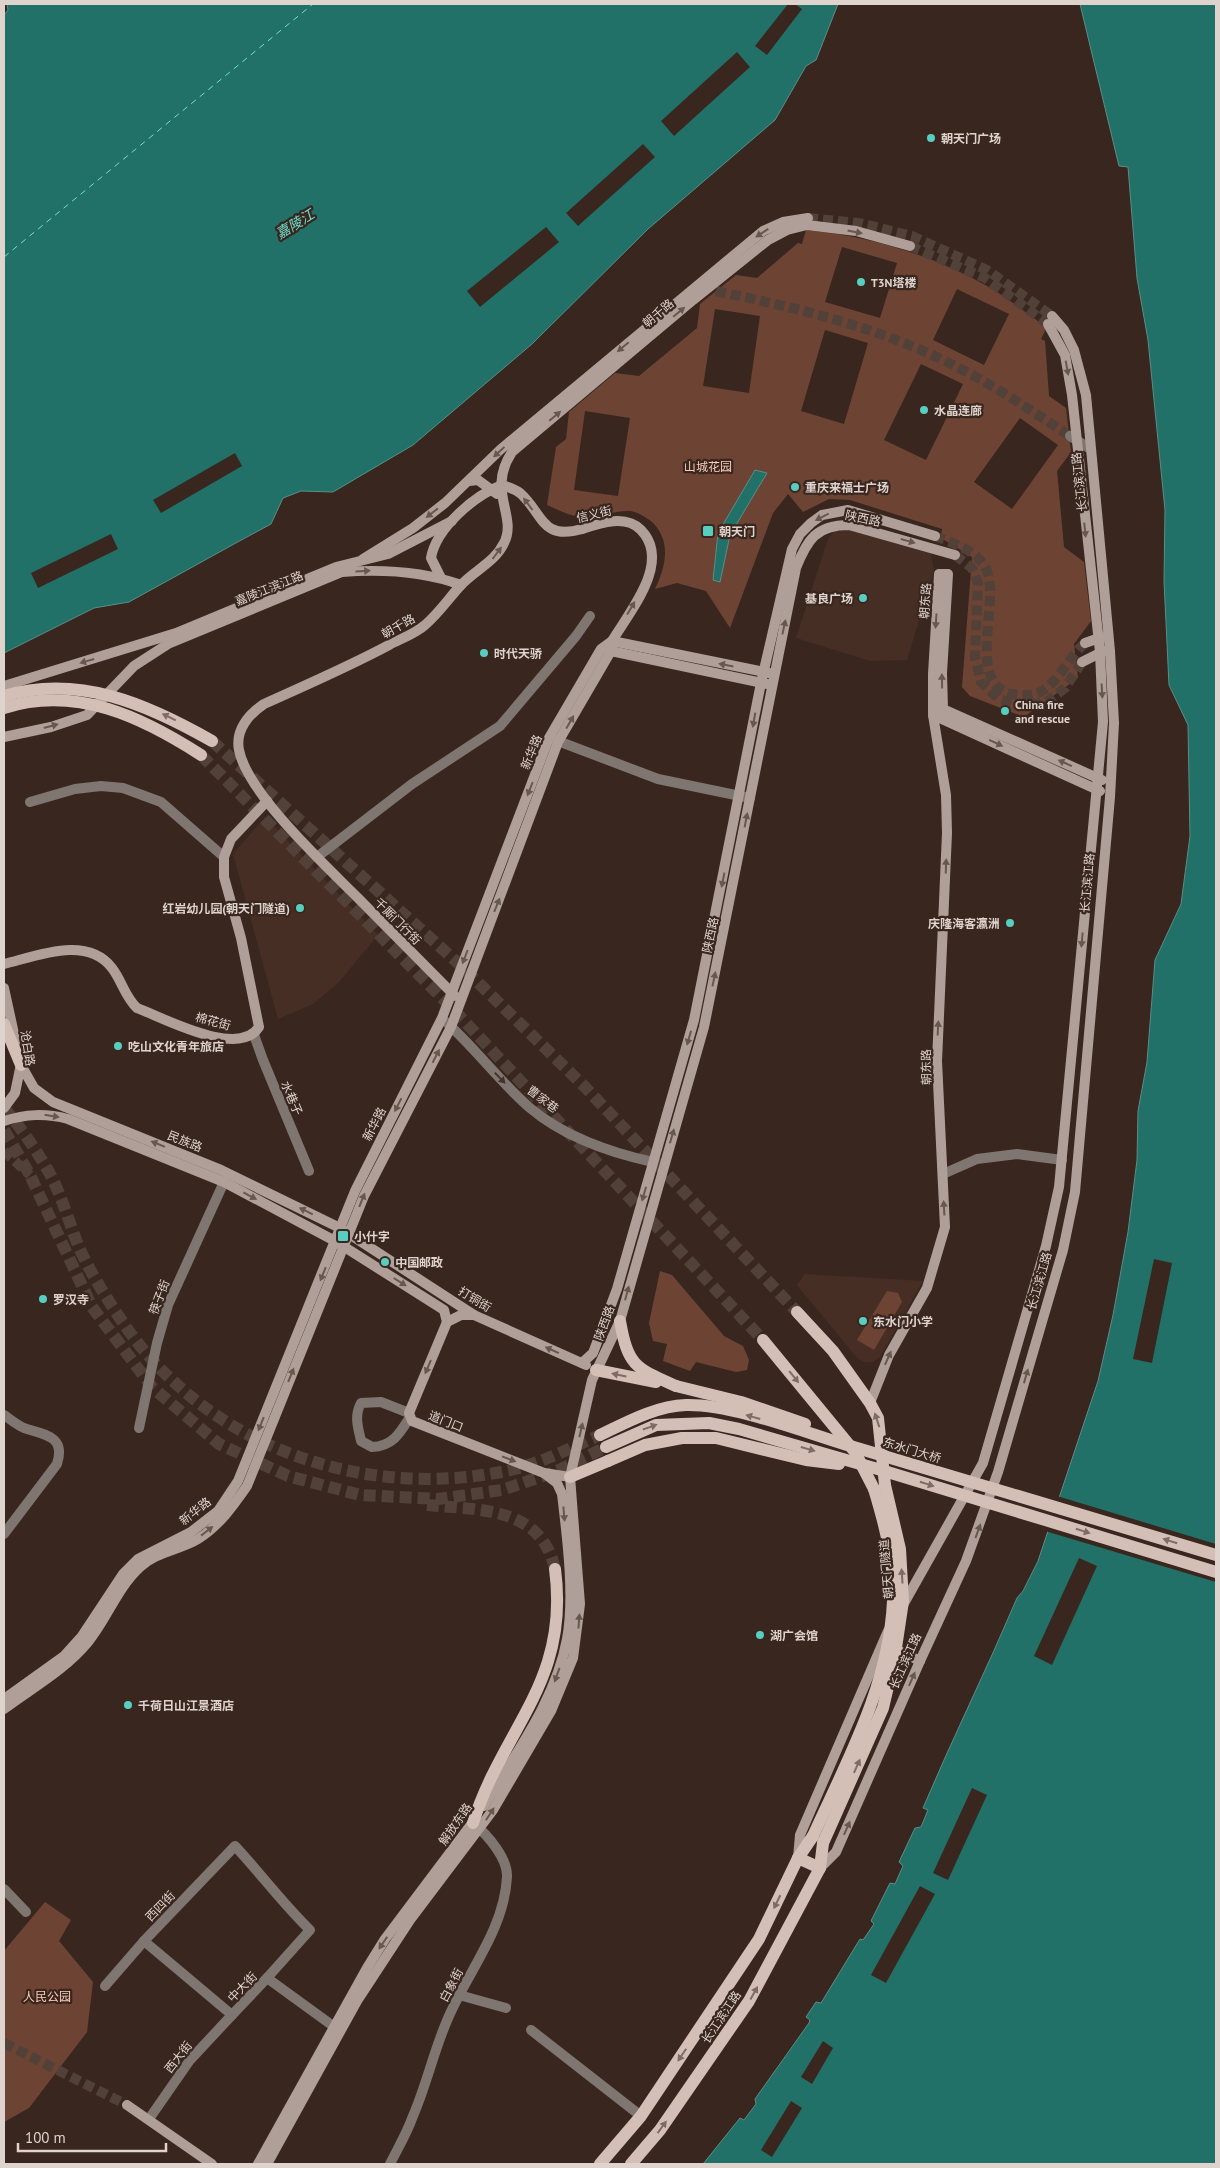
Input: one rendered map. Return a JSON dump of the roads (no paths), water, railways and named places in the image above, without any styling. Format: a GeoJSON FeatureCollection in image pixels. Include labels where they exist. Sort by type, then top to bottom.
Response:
{"type":"FeatureCollection","features":[{"type":"Feature","properties":{"kind":"main road","name":"朝千路"},"geometry":{"type":"LineString","coordinates":[[318,857],[267,801],[249,777],[239,750],[240,730],[251,713],[264,704],[354,664],[424,626],[461,585],[490,561],[505,543],[508,530],[501,497],[501,476],[505,463],[512,452],[708,287],[763,231],[783,222],[808,218]]}},
{"type":"Feature","properties":{"kind":"main road","name":"朝千路"},"geometry":{"type":"LineString","coordinates":[[362,559],[413,528],[469,481],[501,449],[768,240],[787,230],[807,225],[856,231],[910,246]]}},
{"type":"Feature","properties":{"kind":"main road","name":"长江滨江路"},"geometry":{"type":"LineString","coordinates":[[630,2164],[660,2130],[749,2001],[820,1868],[836,1852],[920,1660],[966,1561],[998,1472],[1063,1250],[1075,1192],[1110,797],[1114,723],[1073,438],[1072,395],[1065,355],[1050,320],[1064,330],[1074,350],[1086,395],[1102,637]]}},
{"type":"Feature","properties":{"kind":"main road"},"geometry":{"type":"LineString","coordinates":[[469,481],[478,480],[501,497]]}},
{"type":"Feature","properties":{"kind":"main road","name":"信义街"},"geometry":{"type":"LineString","coordinates":[[445,579],[431,558],[438,538],[453,520],[484,492],[502,485],[519,492],[541,522],[550,529],[574,532],[618,520],[636,525],[648,537],[652,552],[652,566],[646,583],[611,646]]}},
{"type":"Feature","properties":{"kind":"main road","name":"陕西路"},"geometry":{"type":"LineString","coordinates":[[570,1477],[596,1370],[620,1321],[704,1027],[792,549],[800,534],[811,523],[822,516],[848,510],[935,536]]}},
{"type":"Feature","properties":{"kind":"main road"},"geometry":{"type":"LineString","coordinates":[[362,559],[388,554],[453,520]]}},
{"type":"Feature","properties":{"kind":"main road","name":"陕西路"},"geometry":{"type":"LineString","coordinates":[[767,679],[796,568],[808,540],[820,531],[832,525],[849,525],[954,555]]}},
{"type":"Feature","properties":{"kind":"main road","name":"嘉陵江滨江路"},"geometry":{"type":"LineString","coordinates":[[4,686],[176,633],[336,567],[362,559]]}},
{"type":"Feature","properties":{"kind":"main road","name":"嘉陵江滨江路"},"geometry":{"type":"LineString","coordinates":[[4,737],[51,727],[87,715],[134,666],[168,644],[342,572],[370,570],[445,579],[461,585]]}},
{"type":"Feature","properties":{"kind":"main road","name":"朝东路"},"geometry":{"type":"LineString","coordinates":[[870,1403],[889,1355],[927,1288],[945,1227],[937,1061],[947,834],[946,795],[933,715],[932,674],[939,574],[948,574],[942,673],[943,709]]}},
{"type":"Feature","properties":{"kind":"main road"},"geometry":{"type":"LineString","coordinates":[[1085,643],[1102,637]]}},
{"type":"Feature","properties":{"kind":"main road"},"geometry":{"type":"LineString","coordinates":[[611,646],[767,679]]}},
{"type":"Feature","properties":{"kind":"main road","name":"新华路"},"geometry":{"type":"LineString","coordinates":[[345,1231],[354,1191],[442,1018],[554,740],[601,649],[611,646]]}},
{"type":"Feature","properties":{"kind":"main road"},"geometry":{"type":"LineString","coordinates":[[1082,662],[1105,651]]}},
{"type":"Feature","properties":{"kind":"main road","name":"长江滨江路"},"geometry":{"type":"LineString","coordinates":[[600,2164],[641,2116],[759,1939],[798,1858],[800,1835],[881,1642],[983,1462],[1046,1246],[1059,1187],[1103,722],[1105,651]]}},
{"type":"Feature","properties":{"kind":"main road"},"geometry":{"type":"LineString","coordinates":[[117,652],[132,656],[134,666]]}},
{"type":"Feature","properties":{"kind":"main road"},"geometry":{"type":"LineString","coordinates":[[4,696],[50,689],[96,691],[166,715],[212,740]]}},
{"type":"Feature","properties":{"kind":"main road"},"geometry":{"type":"LineString","coordinates":[[4,708],[15,704],[61,701],[99,705],[161,729],[201,755]]}},
{"type":"Feature","properties":{"kind":"main road"},"geometry":{"type":"LineString","coordinates":[[933,715],[943,709],[1110,783]]}},
{"type":"Feature","properties":{"kind":"main road"},"geometry":{"type":"LineString","coordinates":[[933,715],[1110,797]]}},
{"type":"Feature","properties":{"kind":"main road","name":"新华路"},"geometry":{"type":"LineString","coordinates":[[4,1698],[64,1656],[82,1636],[123,1574],[138,1559],[190,1532],[218,1511],[238,1482],[345,1231],[451,1027],[554,740]]}},
{"type":"Feature","properties":{"kind":"main road","name":"陕西路"},"geometry":{"type":"LineString","coordinates":[[582,1363],[593,1353],[601,1336],[617,1288],[694,1020],[745,797]]}},
{"type":"Feature","properties":{"kind":"main road"},"geometry":{"type":"LineString","coordinates":[[254,1035],[259,1027],[241,938],[224,877],[224,857],[231,839],[267,801]]}},
{"type":"Feature","properties":{"kind":"main road","name":"千厮门行街"},"geometry":{"type":"LineString","coordinates":[[318,857],[461,1002]]}},
{"type":"Feature","properties":{"kind":"main road","name":"棉花街"},"geometry":{"type":"LineString","coordinates":[[4,964],[63,950],[94,952],[112,968],[130,1002],[137,1008],[226,1040],[247,1038],[254,1035]]}},
{"type":"Feature","properties":{"kind":"main road","name":"沧白路"},"geometry":{"type":"LineString","coordinates":[[4,988],[21,1065],[15,1093],[4,1108]]}},
{"type":"Feature","properties":{"kind":"main road"},"geometry":{"type":"LineString","coordinates":[[4,1024],[21,1065]]}},
{"type":"Feature","properties":{"kind":"main road","name":"民族路"},"geometry":{"type":"LineString","coordinates":[[21,1065],[34,1088],[53,1102],[221,1170],[345,1231]]}},
{"type":"Feature","properties":{"kind":"main road","name":"民族路"},"geometry":{"type":"LineString","coordinates":[[4,1121],[17,1117],[43,1114],[68,1119],[224,1182],[340,1243]]}},
{"type":"Feature","properties":{"kind":"main road","name":"打铜街"},"geometry":{"type":"LineString","coordinates":[[345,1231],[474,1315],[596,1370]]}},
{"type":"Feature","properties":{"kind":"main road","name":"新华路"},"geometry":{"type":"LineString","coordinates":[[4,1709],[69,1662],[88,1642],[129,1578],[142,1566],[157,1556],[198,1539],[225,1518],[247,1486],[340,1243]]}},
{"type":"Feature","properties":{"kind":"main road","name":"打铜街"},"geometry":{"type":"LineString","coordinates":[[340,1243],[444,1310],[448,1322]]}},
{"type":"Feature","properties":{"kind":"main road","name":"朝天门隧道"},"geometry":{"type":"LineString","coordinates":[[797,1312],[833,1351],[870,1403],[878,1418],[881,1436],[880,1487]]}},
{"type":"Feature","properties":{"kind":"main road"},"geometry":{"type":"LineString","coordinates":[[409,1415],[448,1322],[461,1315],[474,1315]]}},
{"type":"Feature","properties":{"kind":"main road"},"geometry":{"type":"LineString","coordinates":[[620,1321],[624,1345],[641,1374]]}},
{"type":"Feature","properties":{"kind":"main road","name":"朝天门隧道"},"geometry":{"type":"LineString","coordinates":[[763,1340],[855,1452],[880,1487],[900,1549],[904,1601],[894,1661],[883,1708],[818,1840],[798,1858]]}},
{"type":"Feature","properties":{"kind":"main road"},"geometry":{"type":"LineString","coordinates":[[596,1370],[641,1374],[676,1386],[741,1402],[884,1455]]}},
{"type":"Feature","properties":{"kind":"main road","name":"东水门大桥"},"geometry":{"type":"LineString","coordinates":[[600,1435],[636,1418],[665,1408],[685,1406],[716,1408],[884,1455],[1216,1556]]}},
{"type":"Feature","properties":{"kind":"main road","name":"道门口"},"geometry":{"type":"LineString","coordinates":[[409,1415],[412,1421],[544,1473],[570,1477]]}},
{"type":"Feature","properties":{"kind":"main road"},"geometry":{"type":"LineString","coordinates":[[606,1447],[656,1424],[708,1423],[740,1429],[1216,1572]]}},
{"type":"Feature","properties":{"kind":"main road"},"geometry":{"type":"LineString","coordinates":[[570,1477],[645,1445],[682,1438],[716,1438],[806,1460],[881,1470]]}},
{"type":"Feature","properties":{"kind":"main road","name":"解放东路"},"geometry":{"type":"LineString","coordinates":[[477,1826],[551,1691],[568,1638],[569,1583],[562,1494],[557,1483],[544,1473]]}},
{"type":"Feature","properties":{"kind":"main road","name":"解放东路"},"geometry":{"type":"LineString","coordinates":[[258,2164],[386,1939],[477,1826],[551,1711],[573,1658],[580,1604],[570,1477]]}},
{"type":"Feature","properties":{"kind":"main road"},"geometry":{"type":"LineString","coordinates":[[477,1826],[487,1785],[507,1750],[547,1670],[558,1619],[555,1568]]}},
{"type":"Feature","properties":{"kind":"main road"},"geometry":{"type":"LineString","coordinates":[[881,1642],[920,1660]]}},
{"type":"Feature","properties":{"kind":"main road","name":"朝天门隧道"},"geometry":{"type":"LineString","coordinates":[[818,1840],[820,1868]]}},
{"type":"Feature","properties":{"kind":"main road"},"geometry":{"type":"LineString","coordinates":[[798,1858],[820,1868]]}},
{"type":"Feature","properties":{"kind":"main road","name":"解放东路"},"geometry":{"type":"LineString","coordinates":[[267,2164],[337,2028]]}},
{"type":"Feature","properties":{"kind":"main road"},"geometry":{"type":"LineString","coordinates":[[127,2105],[212,2164]]}},
{"type":"Feature","properties":{"kind":"street"},"geometry":{"type":"LineString","coordinates":[[1073,438],[1089,448]]}},
{"type":"Feature","properties":{"kind":"street"},"geometry":{"type":"LineString","coordinates":[[318,857],[412,784],[500,726],[576,636],[590,616]]}},
{"type":"Feature","properties":{"kind":"street"},"geometry":{"type":"LineString","coordinates":[[554,740],[658,779],[745,797]]}},
{"type":"Feature","properties":{"kind":"street"},"geometry":{"type":"LineString","coordinates":[[30,802],[75,789],[102,786],[123,788],[161,802],[224,857]]}},
{"type":"Feature","properties":{"kind":"street","name":"曹家巷"},"geometry":{"type":"LineString","coordinates":[[442,1018],[531,1109],[566,1131],[612,1150],[653,1162]]}},
{"type":"Feature","properties":{"kind":"street","name":"水巷子"},"geometry":{"type":"LineString","coordinates":[[254,1035],[310,1171]]}},
{"type":"Feature","properties":{"kind":"street"},"geometry":{"type":"LineString","coordinates":[[942,1174],[977,1159],[1017,1154],[1062,1160]]}},
{"type":"Feature","properties":{"kind":"street","name":"筷子街"},"geometry":{"type":"LineString","coordinates":[[139,1428],[157,1343],[168,1305],[224,1182]]}},
{"type":"Feature","properties":{"kind":"street"},"geometry":{"type":"LineString","coordinates":[[371,1400],[381,1402],[409,1415],[398,1436],[389,1444],[372,1447],[361,1441],[356,1422],[357,1410],[361,1403],[371,1400]]}},
{"type":"Feature","properties":{"kind":"street"},"geometry":{"type":"LineString","coordinates":[[4,1415],[22,1427],[51,1437],[58,1443],[60,1454],[57,1464],[4,1534]]}},
{"type":"Feature","properties":{"kind":"street","name":"白象街"},"geometry":{"type":"LineString","coordinates":[[390,2164],[413,2117],[446,2024],[459,1994],[486,1947],[500,1910],[507,1877],[505,1863],[477,1826]]}},
{"type":"Feature","properties":{"kind":"street","name":"西四街"},"geometry":{"type":"LineString","coordinates":[[105,1986],[144,1941],[235,1846],[265,1878],[286,1906],[310,1930],[267,1978]]}},
{"type":"Feature","properties":{"kind":"street"},"geometry":{"type":"LineString","coordinates":[[4,1889],[26,1912]]}},
{"type":"Feature","properties":{"kind":"street","name":"中大街"},"geometry":{"type":"LineString","coordinates":[[144,1941],[232,2015],[267,1978],[337,2028]]}},
{"type":"Feature","properties":{"kind":"street"},"geometry":{"type":"LineString","coordinates":[[459,1994],[506,2008]]}},
{"type":"Feature","properties":{"kind":"street","name":"西大街"},"geometry":{"type":"LineString","coordinates":[[149,2119],[190,2060],[232,2015]]}},
{"type":"Feature","properties":{"kind":"street"},"geometry":{"type":"LineString","coordinates":[[531,2030],[641,2116]]}},
{"type":"Feature","properties":{"kind":"water","name":"嘉陵江"},"geometry":{"type":"Polygon","coordinates":[[[7,4],[838,4],[816,60],[806,66],[775,120],[648,229],[532,344],[413,445],[333,492],[301,491],[283,498],[271,524],[129,602],[94,608],[4,653],[4,15],[8,10],[7,4]]]}},
{"type":"Feature","properties":{"kind":"water"},"geometry":{"type":"Polygon","coordinates":[[[1080,4],[1216,4],[1216,2164],[703,2164],[740,2118],[744,2120],[756,2104],[755,2099],[809,2023],[810,2020],[806,2017],[816,2002],[821,2003],[860,1939],[863,1940],[874,1924],[871,1921],[890,1883],[895,1884],[903,1866],[899,1862],[915,1828],[921,1827],[928,1810],[923,1808],[934,1782],[1017,1598],[1023,1591],[1038,1561],[1098,1381],[1113,1315],[1128,1232],[1137,1160],[1138,1111],[1147,1062],[1155,960],[1181,904],[1190,836],[1188,725],[1169,685],[1164,581],[1165,510],[1148,340],[1137,278],[1128,167],[1119,166],[1080,4]]]}},
{"type":"Feature","properties":{"kind":"water"},"geometry":{"type":"Polygon","coordinates":[[[755,470],[767,473],[730,535],[720,582],[713,580],[718,533],[755,470]]]}},
{"type":"Feature","properties":{"kind":"tunnel"},"geometry":{"type":"LineString","coordinates":[[808,218],[859,223],[912,236],[987,270],[1052,316]]}},
{"type":"Feature","properties":{"kind":"tunnel"},"geometry":{"type":"LineString","coordinates":[[910,246],[985,278],[1048,324]]}},
{"type":"Feature","properties":{"kind":"tunnel"},"geometry":{"type":"LineString","coordinates":[[716,291],[809,312],[899,341],[972,375],[1070,436]]}},
{"type":"Feature","properties":{"kind":"tunnel"},"geometry":{"type":"LineString","coordinates":[[935,536],[972,553],[987,571],[990,585],[987,660],[991,676],[999,688],[1021,695],[1030,695],[1042,691],[1051,684],[1085,643]]}},
{"type":"Feature","properties":{"kind":"tunnel"},"geometry":{"type":"LineString","coordinates":[[955,555],[972,568],[978,583],[975,657],[981,682],[999,699],[1024,706],[1048,701],[1065,688],[1082,662]]}},
{"type":"Feature","properties":{"kind":"tunnel"},"geometry":{"type":"LineString","coordinates":[[212,741],[459,964],[586,1088],[797,1312]]}},
{"type":"Feature","properties":{"kind":"tunnel"},"geometry":{"type":"LineString","coordinates":[[201,755],[453,1009],[763,1340]]}},
{"type":"Feature","properties":{"kind":"tunnel"},"geometry":{"type":"LineString","coordinates":[[4,1108],[41,1158],[59,1192],[78,1245],[88,1266],[126,1327],[160,1369],[200,1404],[244,1432],[292,1454],[342,1469],[395,1477],[448,1478],[501,1472],[527,1466],[600,1435]]}},
{"type":"Feature","properties":{"kind":"tunnel"},"geometry":{"type":"LineString","coordinates":[[4,1130],[30,1175],[92,1307],[152,1387],[219,1444],[288,1476],[360,1495],[438,1499],[502,1490],[555,1472],[606,1447]]}},
{"type":"Feature","properties":{"kind":"tunnel"},"geometry":{"type":"LineString","coordinates":[[4,1151],[30,1175]]}},
{"type":"Feature","properties":{"kind":"tunnel"},"geometry":{"type":"LineString","coordinates":[[427,1505],[486,1511],[505,1515],[522,1522],[536,1533],[548,1548],[555,1569]]}},
{"type":"Feature","properties":{"kind":"tunnel"},"geometry":{"type":"LineString","coordinates":[[4,2043],[127,2105]]}},
{"type":"Feature","properties":{"kind":"railway"},"geometry":{"type":"LineString","coordinates":[[897,1463],[1216,1559]]}},
{"type":"Feature","properties":{"kind":"railway"},"geometry":{"type":"LineString","coordinates":[[894,1472],[1216,1568]]}},
{"type":"Feature","properties":{"kind":"place","name":"朝天门广场"},"geometry":{"type":"Point","coordinates":[931,138]}},
{"type":"Feature","properties":{"kind":"place","name":"T3N塔楼"},"geometry":{"type":"Point","coordinates":[861,282]}},
{"type":"Feature","properties":{"kind":"place","name":"水晶连廊"},"geometry":{"type":"Point","coordinates":[924,410]}},
{"type":"Feature","properties":{"kind":"place","name":"重庆来福士广场"},"geometry":{"type":"Point","coordinates":[795,487]}},
{"type":"Feature","properties":{"kind":"place","name":"朝天门"},"geometry":{"type":"Point","coordinates":[708,531]}},
{"type":"Feature","properties":{"kind":"place","name":"基良广场"},"geometry":{"type":"Point","coordinates":[863,598]}},
{"type":"Feature","properties":{"kind":"place","name":"时代天骄"},"geometry":{"type":"Point","coordinates":[484,653]}},
{"type":"Feature","properties":{"kind":"place","name":"China fire and rescue"},"geometry":{"type":"Point","coordinates":[1005,711]}},
{"type":"Feature","properties":{"kind":"place","name":"红岩幼儿园(朝天门隧道)"},"geometry":{"type":"Point","coordinates":[300,908]}},
{"type":"Feature","properties":{"kind":"place","name":"庆隆海客瀛洲"},"geometry":{"type":"Point","coordinates":[1010,923]}},
{"type":"Feature","properties":{"kind":"place","name":"吃山文化青年旅店"},"geometry":{"type":"Point","coordinates":[118,1046]}},
{"type":"Feature","properties":{"kind":"place","name":"小什字"},"geometry":{"type":"Point","coordinates":[343,1236]}},
{"type":"Feature","properties":{"kind":"place","name":"中国邮政"},"geometry":{"type":"Point","coordinates":[385,1262]}},
{"type":"Feature","properties":{"kind":"place","name":"罗汉寺"},"geometry":{"type":"Point","coordinates":[43,1299]}},
{"type":"Feature","properties":{"kind":"place","name":"东水门小学"},"geometry":{"type":"Point","coordinates":[863,1321]}},
{"type":"Feature","properties":{"kind":"place","name":"湖广会馆"},"geometry":{"type":"Point","coordinates":[760,1635]}},
{"type":"Feature","properties":{"kind":"place","name":"千荷日山江景酒店"},"geometry":{"type":"Point","coordinates":[128,1705]}},
{"type":"Feature","properties":{"kind":"park label","name":"山城花园"},"geometry":{"type":"Point","coordinates":[708,466]}},
{"type":"Feature","properties":{"kind":"park label","name":"人民公园"},"geometry":{"type":"Point","coordinates":[47,1996]}}]}
